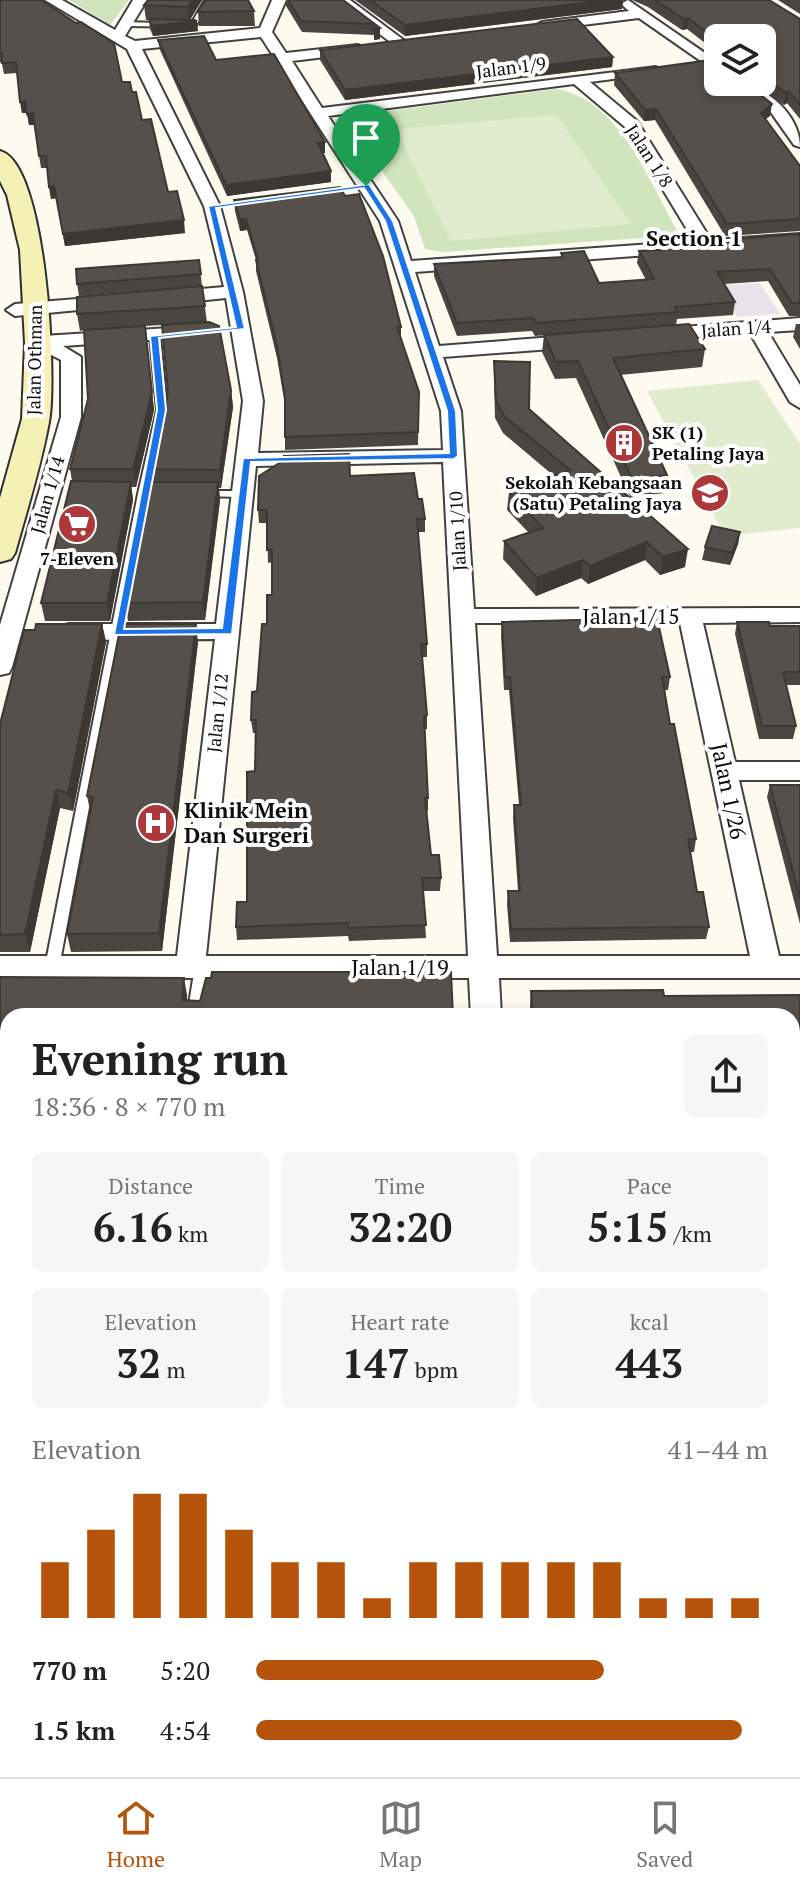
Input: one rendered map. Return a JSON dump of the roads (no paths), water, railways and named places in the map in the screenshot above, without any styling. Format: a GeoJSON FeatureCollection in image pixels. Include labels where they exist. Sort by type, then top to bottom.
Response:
{"type":"FeatureCollection","features":[{"type":"Feature","properties":{"kind":"main road","name":"Jalan Othman"},"geometry":{"type":"LineString","coordinates":[[0,553],[36,419],[38,343],[27,309],[3,197],[2,164]]}},
{"type":"Feature","properties":{"kind":"main road","name":"Jalan Othman"},"geometry":{"type":"LineString","coordinates":[[0,457],[10,420],[27,309]]}},
{"type":"Feature","properties":{"kind":"street"},"geometry":{"type":"LineString","coordinates":[[52,0],[121,31],[133,46],[265,32],[279,0]]}},
{"type":"Feature","properties":{"kind":"street"},"geometry":{"type":"LineString","coordinates":[[121,31],[140,0]]}},
{"type":"Feature","properties":{"kind":"street"},"geometry":{"type":"LineString","coordinates":[[283,58],[409,43],[341,0]]}},
{"type":"Feature","properties":{"kind":"street"},"geometry":{"type":"LineString","coordinates":[[623,0],[704,59]]}},
{"type":"Feature","properties":{"kind":"street"},"geometry":{"type":"LineString","coordinates":[[532,27],[642,14]]}},
{"type":"Feature","properties":{"kind":"street","name":"Jalan 1/10"},"geometry":{"type":"LineString","coordinates":[[265,32],[319,113],[358,187],[389,221],[451,411],[486,1008]]}},
{"type":"Feature","properties":{"kind":"street","name":"Jalan 1/12"},"geometry":{"type":"LineString","coordinates":[[133,46],[219,205],[253,401],[196,967]]}},
{"type":"Feature","properties":{"kind":"street","name":"Jalan 1/9"},"geometry":{"type":"LineString","coordinates":[[319,113],[676,66],[704,66]]}},
{"type":"Feature","properties":{"kind":"street","name":"Jalan 1/8"},"geometry":{"type":"LineString","coordinates":[[577,79],[631,124],[705,245]]}},
{"type":"Feature","properties":{"kind":"street"},"geometry":{"type":"LineString","coordinates":[[757,96],[775,108],[800,142]]}},
{"type":"Feature","properties":{"kind":"street"},"geometry":{"type":"LineString","coordinates":[[404,267],[800,239]]}},
{"type":"Feature","properties":{"kind":"street"},"geometry":{"type":"LineString","coordinates":[[27,309],[234,292]]}},
{"type":"Feature","properties":{"kind":"street","name":"Jalan 1/4"},"geometry":{"type":"LineString","coordinates":[[634,336],[800,324]]}},
{"type":"Feature","properties":{"kind":"street"},"geometry":{"type":"LineString","coordinates":[[756,327],[800,402]]}},
{"type":"Feature","properties":{"kind":"street"},"geometry":{"type":"LineString","coordinates":[[38,343],[241,329]]}},
{"type":"Feature","properties":{"kind":"street"},"geometry":{"type":"LineString","coordinates":[[432,352],[604,339]]}},
{"type":"Feature","properties":{"kind":"street","name":"Jalan 1/14"},"geometry":{"type":"LineString","coordinates":[[0,667],[5,635],[56,493],[71,417],[71,357],[38,343]]}},
{"type":"Feature","properties":{"kind":"street"},"geometry":{"type":"LineString","coordinates":[[247,460],[454,456]]}},
{"type":"Feature","properties":{"kind":"street","name":"Jalan 1/15"},"geometry":{"type":"LineString","coordinates":[[463,616],[800,615]]}},
{"type":"Feature","properties":{"kind":"street","name":"Jalan 1/26"},"geometry":{"type":"LineString","coordinates":[[690,616],[767,967]]}},
{"type":"Feature","properties":{"kind":"street"},"geometry":{"type":"LineString","coordinates":[[5,635],[228,631]]}},
{"type":"Feature","properties":{"kind":"street"},"geometry":{"type":"LineString","coordinates":[[725,771],[800,771]]}},
{"type":"Feature","properties":{"kind":"street","name":"Jalan 1/19"},"geometry":{"type":"LineString","coordinates":[[0,967],[800,967]]}},
{"type":"Feature","properties":{"kind":"lane"},"geometry":{"type":"LineString","coordinates":[[121,31],[193,26],[208,0]]}},
{"type":"Feature","properties":{"kind":"lane"},"geometry":{"type":"LineString","coordinates":[[52,967],[162,410],[155,336]]}},
{"type":"Feature","properties":{"kind":"lane"},"geometry":{"type":"LineString","coordinates":[[127,493],[157,494]]}},
{"type":"Feature","properties":{"kind":"lane"},"geometry":{"type":"LineString","coordinates":[[186,494],[243,494]]}},
{"type":"Feature","properties":{"kind":"lane"},"geometry":{"type":"LineString","coordinates":[[195,1008],[196,967]]}},
{"type":"Feature","properties":{"kind":"place","name":"SK (1) Petaling Jaya"},"geometry":{"type":"Point","coordinates":[624,443]}},
{"type":"Feature","properties":{"kind":"place","name":"Sekolah Kebangsaan (Satu) Petaling Jaya"},"geometry":{"type":"Point","coordinates":[710,493]}},
{"type":"Feature","properties":{"kind":"place","name":"7-Eleven"},"geometry":{"type":"Point","coordinates":[77,524]}},
{"type":"Feature","properties":{"kind":"place","name":"Klinik Mein Dan Surgeri"},"geometry":{"type":"Point","coordinates":[156,823]}},
{"type":"Feature","properties":{"kind":"district","name":"Section 1"},"geometry":{"type":"Point","coordinates":[694,238]}}]}
